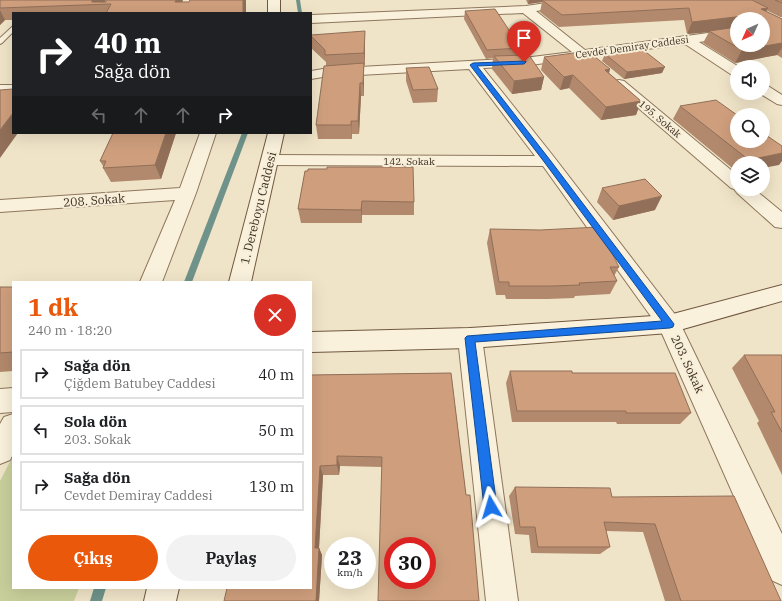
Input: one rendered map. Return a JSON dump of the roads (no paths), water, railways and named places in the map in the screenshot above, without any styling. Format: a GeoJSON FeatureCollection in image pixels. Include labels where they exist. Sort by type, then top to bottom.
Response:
{"type":"FeatureCollection","features":[{"type":"Feature","properties":{"kind":"street"},"geometry":{"type":"LineString","coordinates":[[274,0],[274,12]]}},
{"type":"Feature","properties":{"kind":"street"},"geometry":{"type":"LineString","coordinates":[[410,0],[418,14]]}},
{"type":"Feature","properties":{"kind":"street"},"geometry":{"type":"LineString","coordinates":[[312,19],[418,14],[589,0]]}},
{"type":"Feature","properties":{"kind":"street","name":"195. Sokak"},"geometry":{"type":"LineString","coordinates":[[521,6],[583,54],[730,178]]}},
{"type":"Feature","properties":{"kind":"street","name":"Cevdet Demiray Caddesi"},"geometry":{"type":"LineString","coordinates":[[312,75],[524,62],[730,34]]}},
{"type":"Feature","properties":{"kind":"street"},"geometry":{"type":"LineString","coordinates":[[688,40],[730,67]]}},
{"type":"Feature","properties":{"kind":"street","name":"203. Sokak"},"geometry":{"type":"LineString","coordinates":[[473,65],[670,324],[782,569]]}},
{"type":"Feature","properties":{"kind":"street"},"geometry":{"type":"LineString","coordinates":[[0,89],[12,88]]}},
{"type":"Feature","properties":{"kind":"street"},"geometry":{"type":"LineString","coordinates":[[770,94],[782,102]]}},
{"type":"Feature","properties":{"kind":"street"},"geometry":{"type":"LineString","coordinates":[[151,281],[187,193],[208,134]]}},
{"type":"Feature","properties":{"kind":"street","name":"1. Dereboyu Caddesi"},"geometry":{"type":"LineString","coordinates":[[240,281],[276,134]]}},
{"type":"Feature","properties":{"kind":"street","name":"142. Sokak"},"geometry":{"type":"LineString","coordinates":[[270,160],[548,162]]}},
{"type":"Feature","properties":{"kind":"street","name":"208. Sokak"},"geometry":{"type":"LineString","coordinates":[[0,206],[187,193]]}},
{"type":"Feature","properties":{"kind":"street"},"geometry":{"type":"LineString","coordinates":[[751,196],[782,222]]}},
{"type":"Feature","properties":{"kind":"street"},"geometry":{"type":"LineString","coordinates":[[312,342],[470,338],[670,324],[782,293]]}},
{"type":"Feature","properties":{"kind":"street"},"geometry":{"type":"LineString","coordinates":[[470,338],[502,601]]}},
{"type":"Feature","properties":{"kind":"street"},"geometry":{"type":"LineString","coordinates":[[0,401],[12,400]]}},
{"type":"Feature","properties":{"kind":"street"},"geometry":{"type":"LineString","coordinates":[[0,451],[12,428]]}},
{"type":"Feature","properties":{"kind":"street"},"geometry":{"type":"LineString","coordinates":[[160,601],[163,589]]}},
{"type":"Feature","properties":{"kind":"lane"},"geometry":{"type":"LineString","coordinates":[[1,40],[12,29]]}},
{"type":"Feature","properties":{"kind":"waterway"},"geometry":{"type":"LineString","coordinates":[[298,0],[300,12]]}},
{"type":"Feature","properties":{"kind":"waterway"},"geometry":{"type":"LineString","coordinates":[[188,281],[245,134]]}},
{"type":"Feature","properties":{"kind":"waterway"},"geometry":{"type":"LineString","coordinates":[[96,601],[100,589]]}}]}
